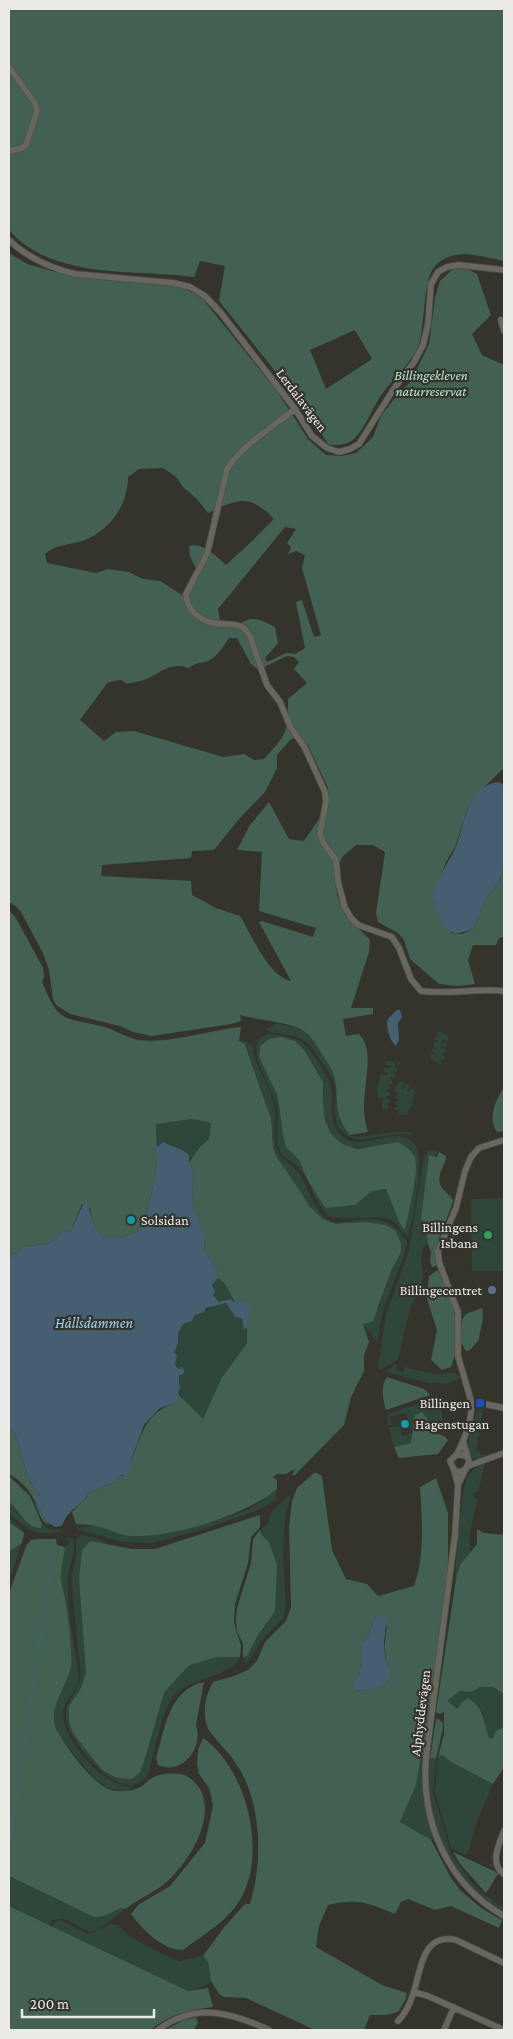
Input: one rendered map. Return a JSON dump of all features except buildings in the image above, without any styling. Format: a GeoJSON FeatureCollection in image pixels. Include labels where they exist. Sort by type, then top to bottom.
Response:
{"type":"FeatureCollection","features":[{"type":"Feature","properties":{"kind":"street"},"geometry":{"type":"LineString","coordinates":[[9,67],[35,103],[37,111],[26,145],[9,151]]}},
{"type":"Feature","properties":{"kind":"street","name":"Lerdalavägen"},"geometry":{"type":"LineString","coordinates":[[9,240],[25,254],[60,270],[75,274],[174,283],[190,287],[205,296],[221,313],[295,409],[312,436],[327,448],[345,451],[359,444],[393,390],[414,362],[423,345],[428,324],[431,284],[435,276],[443,269],[452,265],[472,265],[504,270]]}},
{"type":"Feature","properties":{"kind":"street"},"geometry":{"type":"LineString","coordinates":[[501,320],[504,331]]}},
{"type":"Feature","properties":{"kind":"street"},"geometry":{"type":"LineString","coordinates":[[295,409],[232,460],[227,469],[207,554],[186,594],[186,600],[194,612],[202,619],[213,623],[241,626],[250,636],[267,685],[280,702],[290,726],[305,748],[325,792],[326,802],[320,827],[321,839],[336,860],[340,892],[345,908],[351,918],[358,925],[392,937],[399,948],[411,979],[420,991],[445,993],[484,990],[504,992]]}},
{"type":"Feature","properties":{"kind":"street"},"geometry":{"type":"LineString","coordinates":[[504,1140],[479,1148],[471,1157],[465,1171],[456,1208],[438,1251],[441,1267],[458,1312],[458,1356],[472,1404],[472,1412],[464,1442],[450,1461],[454,1470],[460,1472],[467,1467],[504,1453]]}},
{"type":"Feature","properties":{"kind":"street"},"geometry":{"type":"LineString","coordinates":[[472,1404],[480,1403],[504,1408]]}},
{"type":"Feature","properties":{"kind":"street"},"geometry":{"type":"LineString","coordinates":[[464,1442],[467,1467]]}},
{"type":"Feature","properties":{"kind":"street"},"geometry":{"type":"LineString","coordinates":[[456,1454],[466,1456]]}},
{"type":"Feature","properties":{"kind":"street","name":"Alphyddevägen"},"geometry":{"type":"LineString","coordinates":[[458,1485],[467,1467]]}},
{"type":"Feature","properties":{"kind":"street","name":"Alphyddevägen"},"geometry":{"type":"LineString","coordinates":[[454,1470],[458,1485],[450,1583],[426,1758],[425,1785],[431,1819],[449,1865],[462,1883],[478,1899],[504,1916]]}},
{"type":"Feature","properties":{"kind":"street"},"geometry":{"type":"LineString","coordinates":[[504,1831],[496,1862],[499,1870],[504,1874]]}},
{"type":"Feature","properties":{"kind":"street"},"geometry":{"type":"LineString","coordinates":[[398,2021],[414,1992],[426,1953],[431,1945],[442,1940],[456,1940],[504,1963]]}},
{"type":"Feature","properties":{"kind":"street"},"geometry":{"type":"LineString","coordinates":[[414,1992],[454,2007],[490,2027],[504,2030]]}},
{"type":"Feature","properties":{"kind":"street"},"geometry":{"type":"LineString","coordinates":[[444,2030],[454,2007]]}},
{"type":"Feature","properties":{"kind":"street"},"geometry":{"type":"LineString","coordinates":[[158,2030],[183,2016],[204,2012],[241,2018],[269,2030]]}},
{"type":"Feature","properties":{"kind":"green space"},"geometry":{"type":"Polygon","coordinates":[[[9,9],[504,9],[504,261],[468,254],[451,256],[435,266],[428,281],[421,336],[416,352],[380,397],[358,435],[348,443],[329,445],[302,405],[219,301],[225,266],[200,261],[194,277],[120,272],[70,265],[47,257],[27,246],[9,230],[9,9]],[[355,330],[310,350],[326,389],[372,359],[355,330]]]}},
{"type":"Feature","properties":{"kind":"green space","name":"Billingekleven naturreservat"},"geometry":{"type":"Polygon","coordinates":[[[9,253],[27,264],[74,277],[181,287],[202,298],[277,391],[308,439],[326,455],[341,456],[356,453],[373,437],[381,416],[411,381],[429,344],[435,298],[440,281],[453,269],[464,267],[477,274],[491,315],[472,334],[482,355],[504,365],[504,768],[478,793],[468,808],[455,847],[446,862],[433,902],[451,933],[462,934],[474,928],[486,898],[498,883],[504,869],[504,937],[499,938],[496,945],[473,945],[468,960],[475,984],[458,986],[439,984],[410,959],[404,940],[398,933],[378,922],[376,913],[385,852],[373,845],[356,845],[343,856],[334,874],[337,895],[345,915],[370,940],[369,952],[351,1008],[373,1008],[373,1014],[343,1019],[346,1036],[359,1034],[366,1047],[368,1062],[364,1107],[368,1132],[350,1135],[345,1128],[338,1112],[335,1081],[331,1069],[309,1035],[303,1030],[286,1024],[240,1015],[241,1021],[231,1024],[152,1036],[70,1014],[56,1005],[53,999],[49,970],[43,953],[21,912],[9,902],[9,253]],[[163,468],[139,469],[128,477],[125,497],[121,507],[110,523],[94,536],[59,546],[49,551],[45,554],[47,563],[96,573],[108,569],[129,572],[143,579],[160,581],[182,595],[196,569],[190,556],[189,546],[194,545],[204,548],[226,565],[274,519],[257,505],[243,501],[227,504],[208,513],[176,477],[163,468]],[[285,527],[218,609],[220,620],[241,623],[250,619],[258,619],[275,627],[278,643],[265,658],[267,662],[286,653],[295,654],[305,648],[296,602],[302,600],[314,637],[321,635],[302,568],[305,555],[296,551],[288,554],[291,547],[287,543],[296,529],[285,527]],[[229,638],[213,658],[189,668],[173,666],[147,679],[127,684],[121,680],[108,682],[80,720],[104,741],[116,732],[134,731],[223,757],[244,754],[254,760],[264,759],[285,732],[288,699],[307,683],[294,669],[299,662],[294,657],[287,656],[258,670],[251,664],[237,638],[229,638]],[[292,738],[277,755],[277,768],[265,792],[239,819],[214,850],[192,851],[191,858],[102,865],[101,876],[191,881],[192,895],[216,908],[240,916],[268,963],[283,978],[291,981],[259,922],[262,921],[313,937],[316,928],[259,911],[262,852],[237,850],[250,825],[269,802],[289,839],[304,841],[329,804],[328,788],[308,745],[292,738]]]}},
{"type":"Feature","properties":{"kind":"green space"},"geometry":{"type":"Polygon","coordinates":[[[9,910],[16,918],[43,968],[44,977],[42,982],[53,1006],[64,1016],[108,1028],[134,1039],[151,1041],[241,1027],[239,1041],[245,1044],[271,1119],[273,1148],[276,1156],[309,1206],[323,1219],[336,1224],[366,1222],[385,1225],[395,1230],[401,1243],[401,1252],[392,1269],[373,1321],[363,1324],[369,1342],[364,1355],[364,1371],[351,1397],[344,1425],[295,1475],[292,1475],[295,1469],[286,1474],[277,1474],[273,1477],[277,1480],[277,1489],[264,1499],[247,1508],[208,1523],[167,1533],[148,1536],[127,1536],[93,1525],[76,1524],[72,1512],[86,1498],[89,1492],[117,1481],[118,1476],[124,1476],[147,1424],[162,1409],[174,1403],[179,1395],[203,1419],[221,1379],[247,1343],[247,1323],[245,1321],[250,1308],[235,1303],[225,1284],[215,1276],[218,1272],[204,1249],[205,1240],[193,1206],[192,1184],[194,1171],[189,1162],[200,1147],[209,1139],[211,1123],[192,1119],[156,1124],[157,1163],[148,1212],[138,1232],[119,1238],[103,1238],[92,1221],[90,1208],[82,1204],[71,1231],[62,1232],[57,1238],[47,1244],[27,1246],[20,1249],[17,1253],[11,1255],[9,1261],[9,910]]]}},
{"type":"Feature","properties":{"kind":"green space"},"geometry":{"type":"Polygon","coordinates":[[[277,1023],[299,1029],[308,1034],[317,1046],[329,1065],[336,1083],[340,1122],[350,1135],[365,1136],[397,1132],[413,1134],[357,1139],[344,1134],[336,1121],[335,1090],[330,1074],[306,1042],[296,1037],[266,1030],[277,1023]]]}},
{"type":"Feature","properties":{"kind":"green space"},"geometry":{"type":"Polygon","coordinates":[[[437,1031],[448,1036],[448,1041],[442,1041],[446,1043],[447,1048],[441,1046],[441,1048],[445,1049],[445,1054],[440,1053],[444,1056],[444,1060],[438,1059],[442,1062],[441,1065],[431,1059],[431,1054],[436,1054],[433,1053],[432,1048],[438,1049],[434,1047],[434,1042],[439,1043],[435,1040],[435,1036],[440,1037],[437,1031]]]}},
{"type":"Feature","properties":{"kind":"green space"},"geometry":{"type":"Polygon","coordinates":[[[269,1034],[288,1037],[299,1041],[309,1049],[324,1071],[331,1086],[334,1124],[341,1135],[349,1140],[358,1142],[400,1136],[409,1139],[416,1146],[419,1176],[413,1218],[408,1237],[395,1222],[389,1219],[338,1218],[326,1213],[322,1208],[301,1170],[283,1155],[279,1149],[277,1107],[257,1055],[257,1045],[260,1038],[269,1034]],[[269,1039],[260,1046],[259,1056],[278,1097],[286,1147],[300,1161],[306,1177],[355,1205],[372,1191],[386,1189],[400,1224],[398,1142],[360,1147],[340,1143],[333,1136],[327,1124],[323,1108],[322,1081],[305,1051],[269,1039]]]}},
{"type":"Feature","properties":{"kind":"green space"},"geometry":{"type":"Polygon","coordinates":[[[281,1037],[295,1041],[305,1051],[323,1082],[325,1120],[331,1134],[342,1144],[357,1149],[398,1142],[408,1148],[414,1155],[416,1174],[405,1230],[400,1224],[386,1189],[372,1191],[355,1205],[325,1208],[306,1177],[300,1161],[286,1147],[278,1097],[259,1056],[260,1046],[269,1039],[281,1037]]]}},
{"type":"Feature","properties":{"kind":"green space"},"geometry":{"type":"Polygon","coordinates":[[[241,1040],[251,1045],[255,1060],[272,1096],[275,1109],[275,1144],[279,1154],[298,1172],[323,1216],[334,1222],[368,1219],[384,1221],[396,1228],[407,1242],[404,1256],[383,1310],[377,1341],[363,1324],[379,1308],[392,1269],[400,1252],[401,1243],[395,1230],[336,1224],[323,1219],[309,1206],[276,1156],[273,1148],[271,1119],[246,1044],[239,1041],[241,1040]]]}},
{"type":"Feature","properties":{"kind":"green space"},"geometry":{"type":"Polygon","coordinates":[[[389,1061],[400,1062],[398,1066],[394,1062],[397,1072],[391,1072],[395,1074],[395,1079],[390,1077],[393,1084],[388,1084],[391,1090],[387,1089],[386,1091],[390,1092],[390,1096],[385,1097],[389,1099],[390,1103],[385,1103],[389,1105],[388,1109],[382,1109],[382,1102],[384,1100],[383,1098],[378,1098],[377,1089],[381,1074],[388,1074],[384,1072],[384,1068],[391,1068],[391,1065],[385,1065],[385,1062],[389,1061]]]}},
{"type":"Feature","properties":{"kind":"green space"},"geometry":{"type":"Polygon","coordinates":[[[399,1082],[404,1082],[401,1089],[403,1090],[405,1084],[410,1085],[407,1091],[409,1092],[411,1088],[414,1090],[412,1107],[410,1107],[407,1115],[394,1114],[399,1114],[399,1111],[393,1108],[398,1107],[398,1105],[395,1105],[396,1102],[393,1102],[399,1101],[394,1096],[399,1095],[394,1090],[399,1082]]]}},
{"type":"Feature","properties":{"kind":"green space"},"geometry":{"type":"Polygon","coordinates":[[[504,1087],[504,1131],[497,1132],[494,1127],[493,1115],[496,1103],[504,1087]]]}},
{"type":"Feature","properties":{"kind":"green space"},"geometry":{"type":"Polygon","coordinates":[[[192,1119],[211,1123],[209,1139],[190,1159],[182,1151],[163,1142],[156,1148],[156,1123],[192,1119]]]}},
{"type":"Feature","properties":{"kind":"green space"},"geometry":{"type":"Polygon","coordinates":[[[430,1150],[437,1152],[435,1156],[429,1155],[421,1218],[427,1233],[428,1244],[423,1247],[421,1262],[423,1276],[420,1290],[410,1308],[398,1360],[380,1370],[378,1366],[386,1315],[409,1250],[423,1162],[430,1150]]]}},
{"type":"Feature","properties":{"kind":"green space"},"geometry":{"type":"Polygon","coordinates":[[[439,1152],[446,1156],[439,1179],[440,1184],[453,1200],[436,1249],[437,1266],[432,1267],[427,1233],[421,1218],[429,1155],[437,1157],[439,1152]]]}},
{"type":"Feature","properties":{"kind":"green space","name":"Billingens Isbana"},"geometry":{"type":"Polygon","coordinates":[[[504,1198],[504,1271],[472,1271],[471,1199],[504,1198]]]}},
{"type":"Feature","properties":{"kind":"green space"},"geometry":{"type":"Polygon","coordinates":[[[438,1270],[452,1305],[457,1330],[455,1355],[451,1367],[442,1370],[431,1360],[437,1330],[427,1299],[429,1276],[438,1270]]]}},
{"type":"Feature","properties":{"kind":"green space"},"geometry":{"type":"Polygon","coordinates":[[[219,1277],[231,1292],[233,1299],[219,1302],[213,1295],[212,1285],[219,1277]]]}},
{"type":"Feature","properties":{"kind":"green space"},"geometry":{"type":"Polygon","coordinates":[[[219,1304],[228,1304],[235,1316],[242,1319],[244,1329],[247,1328],[247,1343],[221,1379],[203,1419],[180,1395],[178,1382],[179,1375],[183,1373],[183,1368],[179,1370],[177,1368],[173,1352],[178,1343],[178,1333],[183,1324],[192,1321],[196,1314],[219,1304]]]}},
{"type":"Feature","properties":{"kind":"green space"},"geometry":{"type":"Polygon","coordinates":[[[482,1308],[483,1320],[479,1340],[470,1350],[466,1351],[459,1339],[462,1320],[466,1314],[482,1308]]]}},
{"type":"Feature","properties":{"kind":"green space"},"geometry":{"type":"Polygon","coordinates":[[[394,1365],[397,1365],[396,1370],[403,1372],[405,1367],[435,1374],[456,1373],[460,1378],[446,1384],[433,1382],[432,1384],[387,1372],[394,1365]]]}},
{"type":"Feature","properties":{"kind":"green space"},"geometry":{"type":"Polygon","coordinates":[[[387,1377],[424,1389],[430,1395],[386,1410],[383,1384],[387,1377]]]}},
{"type":"Feature","properties":{"kind":"green space"},"geometry":{"type":"Polygon","coordinates":[[[432,1399],[441,1407],[443,1429],[440,1432],[432,1430],[428,1425],[427,1419],[415,1415],[412,1443],[394,1447],[389,1427],[400,1426],[402,1436],[412,1433],[406,1413],[389,1417],[392,1425],[388,1425],[388,1414],[432,1399]]]}},
{"type":"Feature","properties":{"kind":"green space"},"geometry":{"type":"Polygon","coordinates":[[[486,1407],[486,1409],[483,1409],[476,1451],[479,1451],[480,1455],[489,1454],[491,1451],[492,1454],[476,1460],[475,1458],[472,1459],[468,1447],[478,1409],[486,1407]]]}},
{"type":"Feature","properties":{"kind":"green space"},"geometry":{"type":"Polygon","coordinates":[[[422,1412],[427,1419],[428,1431],[444,1436],[448,1440],[438,1454],[399,1458],[394,1447],[411,1443],[415,1415],[422,1412]]]}},
{"type":"Feature","properties":{"kind":"green space"},"geometry":{"type":"Polygon","coordinates":[[[9,1428],[12,1429],[16,1437],[30,1480],[40,1495],[34,1500],[28,1489],[9,1474],[9,1428]]]}},
{"type":"Feature","properties":{"kind":"green space"},"geometry":{"type":"Polygon","coordinates":[[[485,1463],[478,1492],[474,1493],[473,1497],[477,1500],[470,1533],[470,1553],[460,1565],[456,1579],[459,1528],[465,1484],[471,1472],[485,1463]]]}},
{"type":"Feature","properties":{"kind":"green space"},"geometry":{"type":"Polygon","coordinates":[[[315,1472],[322,1476],[332,1550],[346,1579],[367,1584],[378,1596],[414,1586],[421,1550],[420,1487],[436,1478],[448,1513],[448,1573],[423,1757],[421,1757],[416,1785],[400,1822],[431,1840],[451,1878],[461,1891],[481,1908],[502,1920],[499,1928],[451,1906],[435,1910],[408,1899],[401,1902],[395,1914],[363,1903],[347,1902],[328,1905],[319,1926],[316,1947],[382,1985],[407,1993],[398,2012],[386,2015],[370,2015],[364,2030],[315,2030],[246,1998],[224,1997],[219,1994],[211,1981],[208,1962],[203,1956],[225,1926],[245,1904],[250,1904],[257,1870],[258,1852],[256,1815],[251,1797],[237,1765],[208,1729],[205,1717],[206,1699],[213,1682],[248,1670],[257,1661],[265,1642],[286,1621],[291,1607],[289,1527],[292,1501],[297,1488],[315,1472]],[[375,1617],[368,1638],[362,1642],[360,1672],[354,1682],[354,1690],[374,1689],[383,1685],[391,1678],[385,1652],[387,1627],[375,1617]]]}},
{"type":"Feature","properties":{"kind":"green space"},"geometry":{"type":"Polygon","coordinates":[[[9,1476],[30,1496],[42,1524],[41,1528],[27,1522],[9,1502],[9,1476]]]}},
{"type":"Feature","properties":{"kind":"green space"},"geometry":{"type":"Polygon","coordinates":[[[277,1489],[276,1500],[256,1511],[194,1532],[152,1543],[122,1542],[76,1529],[92,1526],[132,1536],[174,1532],[237,1514],[255,1505],[277,1489]]]}},
{"type":"Feature","properties":{"kind":"green space"},"geometry":{"type":"Polygon","coordinates":[[[291,1494],[286,1512],[284,1534],[283,1556],[286,1606],[284,1617],[262,1640],[247,1663],[244,1662],[243,1657],[247,1656],[257,1637],[267,1624],[277,1564],[269,1542],[260,1533],[260,1530],[267,1525],[272,1511],[291,1494]]]}},
{"type":"Feature","properties":{"kind":"green space"},"geometry":{"type":"Polygon","coordinates":[[[9,1502],[23,1519],[41,1528],[43,1524],[48,1529],[62,1530],[63,1532],[39,1533],[28,1529],[9,1513],[9,1502]]]}},
{"type":"Feature","properties":{"kind":"green space"},"geometry":{"type":"Polygon","coordinates":[[[35,1502],[50,1525],[46,1524],[41,1517],[35,1502]]]}},
{"type":"Feature","properties":{"kind":"green space"},"geometry":{"type":"Polygon","coordinates":[[[260,1515],[260,1527],[251,1537],[248,1563],[235,1604],[234,1623],[241,1646],[240,1657],[217,1657],[190,1665],[176,1679],[164,1693],[140,1772],[132,1779],[117,1778],[102,1770],[73,1733],[69,1721],[69,1706],[81,1688],[86,1673],[79,1579],[82,1551],[90,1541],[132,1549],[155,1549],[260,1515]]]}},
{"type":"Feature","properties":{"kind":"green space"},"geometry":{"type":"Polygon","coordinates":[[[9,1517],[25,1533],[9,1582],[9,1552],[24,1533],[9,1522],[9,1517]]]}},
{"type":"Feature","properties":{"kind":"green space"},"geometry":{"type":"Polygon","coordinates":[[[9,1522],[24,1533],[22,1543],[9,1552],[9,1522]]]}},
{"type":"Feature","properties":{"kind":"green space"},"geometry":{"type":"Polygon","coordinates":[[[477,1529],[484,1533],[504,1535],[504,1694],[493,1687],[480,1687],[472,1692],[460,1691],[448,1702],[458,1709],[461,1703],[468,1698],[473,1702],[483,1715],[489,1738],[492,1739],[496,1731],[504,1727],[504,1767],[493,1784],[453,1763],[442,1755],[438,1758],[444,1734],[444,1712],[439,1714],[436,1712],[456,1579],[460,1565],[477,1544],[477,1529]]]}},
{"type":"Feature","properties":{"kind":"green space"},"geometry":{"type":"Polygon","coordinates":[[[260,1530],[260,1533],[269,1542],[277,1564],[275,1611],[257,1637],[247,1656],[243,1657],[243,1644],[237,1631],[237,1608],[251,1563],[253,1539],[260,1530]]]}},
{"type":"Feature","properties":{"kind":"green space"},"geometry":{"type":"Polygon","coordinates":[[[80,1535],[96,1538],[111,1545],[90,1541],[79,1579],[86,1673],[81,1688],[69,1706],[102,1770],[117,1778],[132,1779],[164,1693],[176,1679],[190,1665],[217,1657],[240,1657],[229,1668],[190,1685],[174,1695],[162,1720],[149,1773],[139,1784],[124,1784],[102,1771],[82,1750],[68,1727],[66,1718],[67,1707],[78,1686],[81,1675],[71,1579],[76,1556],[76,1541],[80,1535]]]}},
{"type":"Feature","properties":{"kind":"green space"},"geometry":{"type":"Polygon","coordinates":[[[68,1538],[73,1538],[74,1543],[68,1579],[68,1596],[78,1677],[77,1686],[63,1710],[66,1727],[80,1753],[102,1775],[128,1787],[140,1787],[124,1791],[107,1788],[95,1779],[58,1733],[53,1718],[56,1701],[67,1681],[65,1599],[60,1579],[65,1547],[69,1545],[68,1538]]]}},
{"type":"Feature","properties":{"kind":"green space"},"geometry":{"type":"Polygon","coordinates":[[[56,1539],[57,1545],[65,1547],[61,1581],[70,1633],[71,1667],[58,1700],[54,1717],[55,1725],[63,1741],[86,1771],[106,1788],[115,1791],[129,1791],[142,1786],[157,1776],[180,1774],[193,1780],[198,1786],[205,1805],[201,1831],[196,1844],[172,1877],[159,1888],[125,1909],[122,1908],[103,1916],[94,1917],[9,1876],[9,1593],[27,1544],[31,1540],[56,1539]]]}},
{"type":"Feature","properties":{"kind":"green space"},"geometry":{"type":"Polygon","coordinates":[[[204,1682],[196,1725],[198,1734],[194,1751],[189,1758],[175,1767],[158,1765],[156,1758],[162,1735],[175,1702],[192,1686],[204,1682]]]}},
{"type":"Feature","properties":{"kind":"green space"},"geometry":{"type":"Polygon","coordinates":[[[480,1687],[493,1687],[504,1694],[504,1727],[496,1731],[492,1739],[489,1738],[483,1712],[458,1709],[448,1703],[448,1700],[460,1691],[472,1692],[480,1687]]]}},
{"type":"Feature","properties":{"kind":"green space"},"geometry":{"type":"Polygon","coordinates":[[[437,1718],[443,1723],[443,1728],[436,1759],[430,1758],[437,1718]]]}},
{"type":"Feature","properties":{"kind":"green space"},"geometry":{"type":"Polygon","coordinates":[[[203,1738],[219,1752],[232,1771],[242,1792],[249,1815],[252,1863],[247,1884],[233,1910],[220,1923],[183,1950],[160,1943],[131,1914],[138,1905],[170,1886],[205,1843],[213,1805],[209,1788],[199,1774],[197,1764],[198,1750],[203,1738]]]}},
{"type":"Feature","properties":{"kind":"green space"},"geometry":{"type":"Polygon","coordinates":[[[442,1755],[453,1763],[493,1784],[478,1819],[467,1855],[472,1858],[451,1848],[435,1791],[438,1758],[442,1755]]]}},
{"type":"Feature","properties":{"kind":"green space"},"geometry":{"type":"Polygon","coordinates":[[[421,1757],[423,1757],[423,1797],[434,1839],[431,1840],[400,1823],[416,1785],[421,1757]]]}},
{"type":"Feature","properties":{"kind":"green space"},"geometry":{"type":"Polygon","coordinates":[[[430,1758],[436,1759],[433,1793],[451,1854],[471,1882],[482,1893],[504,1908],[504,1913],[484,1899],[468,1884],[454,1866],[444,1846],[436,1826],[431,1804],[430,1758]]]}},
{"type":"Feature","properties":{"kind":"green space"},"geometry":{"type":"Polygon","coordinates":[[[453,1852],[498,1874],[486,1893],[461,1865],[453,1852]]]}},
{"type":"Feature","properties":{"kind":"green space"},"geometry":{"type":"Polygon","coordinates":[[[9,1876],[94,1917],[106,1915],[122,1908],[125,1909],[100,1928],[90,1932],[63,1918],[53,1920],[49,1925],[9,1906],[9,1876]]]}},
{"type":"Feature","properties":{"kind":"green space"},"geometry":{"type":"Polygon","coordinates":[[[9,1906],[188,1991],[208,1988],[213,2007],[172,2016],[151,2030],[9,2030],[9,1906]]]}},
{"type":"Feature","properties":{"kind":"green space"},"geometry":{"type":"Polygon","coordinates":[[[58,1920],[62,1920],[88,1934],[111,1924],[118,1925],[130,1937],[170,1958],[180,1961],[203,1956],[208,1962],[211,1981],[205,1986],[188,1991],[51,1926],[58,1920]]]}},
{"type":"Feature","properties":{"kind":"green space"},"geometry":{"type":"Polygon","coordinates":[[[196,2017],[198,2023],[193,2030],[165,2030],[184,2020],[196,2017]]]}},
{"type":"Feature","properties":{"kind":"water"},"geometry":{"type":"Polygon","coordinates":[[[499,782],[504,785],[504,869],[498,883],[486,898],[474,928],[461,933],[451,932],[443,925],[440,919],[433,901],[433,895],[457,845],[467,811],[472,801],[478,792],[487,785],[499,782]]]}},
{"type":"Feature","properties":{"kind":"water"},"geometry":{"type":"Polygon","coordinates":[[[397,1010],[400,1010],[402,1017],[398,1023],[399,1040],[396,1046],[389,1034],[387,1022],[397,1010]]]}},
{"type":"Feature","properties":{"kind":"water","name":"Hållsdammen"},"geometry":{"type":"Polygon","coordinates":[[[163,1142],[189,1155],[189,1162],[194,1171],[192,1184],[193,1206],[205,1237],[204,1249],[218,1272],[215,1276],[219,1277],[212,1285],[215,1292],[213,1295],[219,1302],[231,1299],[235,1303],[246,1302],[250,1308],[250,1315],[246,1321],[247,1328],[244,1329],[242,1319],[235,1316],[226,1303],[206,1308],[204,1312],[195,1315],[192,1321],[183,1324],[178,1333],[178,1343],[174,1352],[177,1356],[175,1364],[177,1368],[183,1368],[184,1372],[179,1375],[179,1386],[181,1387],[175,1403],[160,1408],[144,1425],[130,1463],[129,1473],[124,1480],[123,1475],[118,1476],[117,1481],[89,1492],[68,1515],[62,1526],[55,1527],[46,1521],[34,1499],[40,1495],[30,1480],[16,1437],[12,1429],[9,1428],[9,1261],[11,1255],[17,1253],[20,1249],[27,1246],[47,1244],[57,1238],[62,1232],[71,1231],[84,1202],[88,1204],[92,1221],[103,1238],[119,1238],[138,1232],[148,1212],[157,1163],[156,1148],[163,1142]]]}},
{"type":"Feature","properties":{"kind":"water"},"geometry":{"type":"Polygon","coordinates":[[[383,1616],[387,1618],[384,1641],[385,1656],[391,1678],[383,1685],[374,1689],[354,1690],[354,1682],[360,1672],[362,1642],[368,1638],[375,1617],[383,1616]]]}},
{"type":"Feature","properties":{"kind":"waterway"},"geometry":{"type":"LineString","coordinates":[[9,1847],[55,1539]]}},
{"type":"Feature","properties":{"kind":"place","name":"Solsidan"},"geometry":{"type":"Point","coordinates":[131,1220]}},
{"type":"Feature","properties":{"kind":"place","name":"Billingens Isbana"},"geometry":{"type":"Point","coordinates":[488,1235]}},
{"type":"Feature","properties":{"kind":"place","name":"Billingecentret"},"geometry":{"type":"Point","coordinates":[492,1290]}},
{"type":"Feature","properties":{"kind":"place","name":"Billingen"},"geometry":{"type":"Point","coordinates":[480,1403]}},
{"type":"Feature","properties":{"kind":"place","name":"Hagenstugan"},"geometry":{"type":"Point","coordinates":[405,1424]}}]}
